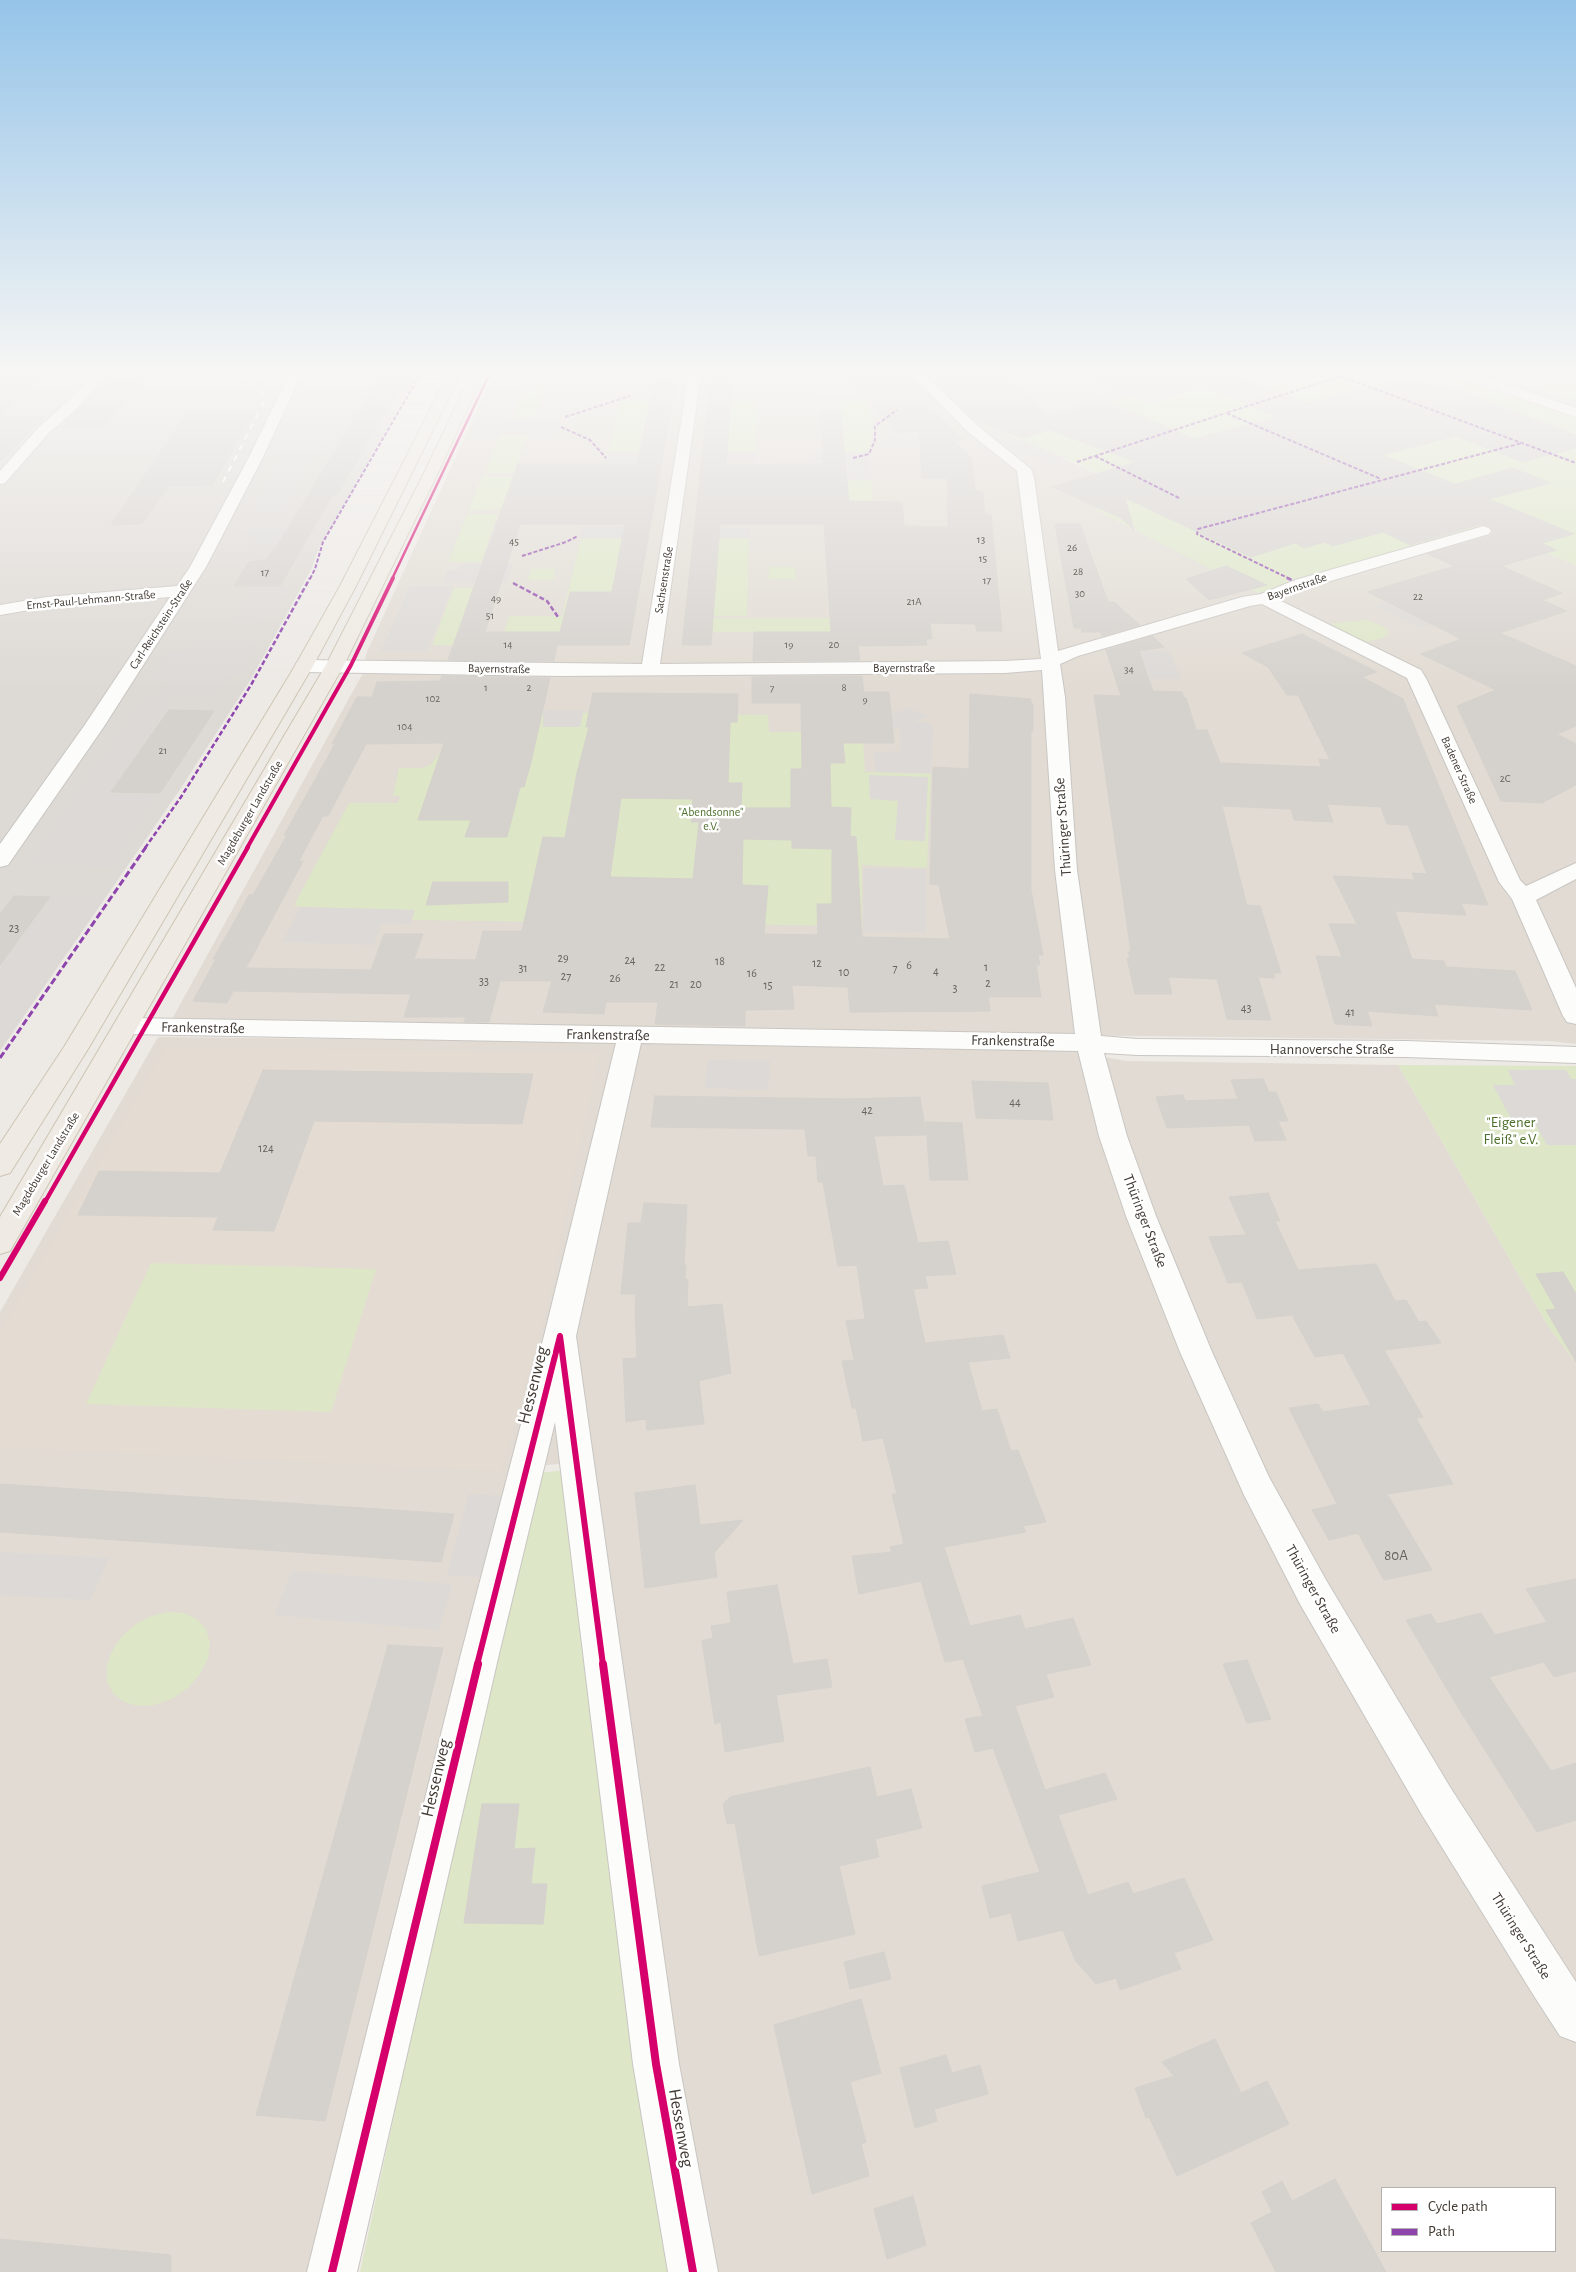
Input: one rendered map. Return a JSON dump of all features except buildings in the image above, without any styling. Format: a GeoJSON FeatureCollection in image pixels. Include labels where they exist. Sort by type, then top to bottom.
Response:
{"type":"FeatureCollection","features":[{"type":"Feature","properties":{"kind":"main road","name":"Magdeburger Landstraße"},"geometry":{"type":"LineString","coordinates":[[0,1166],[65,1065],[304,666],[348,586],[402,479]]}},
{"type":"Feature","properties":{"kind":"main road","name":"Magdeburger Landstraße"},"geometry":{"type":"LineString","coordinates":[[0,1243],[335,666],[428,479]]}},
{"type":"Feature","properties":{"kind":"street","name":"Carl-Reichstein-Straße"},"geometry":{"type":"LineString","coordinates":[[0,860],[93,728],[182,592],[213,541],[245,479]]}},
{"type":"Feature","properties":{"kind":"street","name":"Sachsenstraße"},"geometry":{"type":"LineString","coordinates":[[650,669],[680,479]]}},
{"type":"Feature","properties":{"kind":"street","name":"Thüringer Straße"},"geometry":{"type":"LineString","coordinates":[[1028,479],[1051,660],[1066,870],[1089,1042],[1114,1136],[1141,1216],[1196,1352],[1256,1485],[1313,1592],[1436,1801],[1576,2020]]}},
{"type":"Feature","properties":{"kind":"street","name":"Bayernstraße"},"geometry":{"type":"LineString","coordinates":[[304,666],[650,669],[1005,667],[1045,664],[1051,660],[1248,601],[1265,599],[1301,584],[1483,531]]}},
{"type":"Feature","properties":{"kind":"street","name":"Ernst-Paul-Lehmann-Straße"},"geometry":{"type":"LineString","coordinates":[[0,610],[57,601],[182,592]]}},
{"type":"Feature","properties":{"kind":"street","name":"Badener Straße"},"geometry":{"type":"LineString","coordinates":[[1265,599],[1414,674],[1510,882],[1523,897],[1576,1016]]}},
{"type":"Feature","properties":{"kind":"street"},"geometry":{"type":"LineString","coordinates":[[1523,897],[1576,870]]}},
{"type":"Feature","properties":{"kind":"street","name":"Frankenstraße"},"geometry":{"type":"LineString","coordinates":[[127,1026],[630,1036],[1089,1042]]}},
{"type":"Feature","properties":{"kind":"street","name":"Hessenweg"},"geometry":{"type":"LineString","coordinates":[[332,2272],[478,1664],[560,1336],[630,1036]]}},
{"type":"Feature","properties":{"kind":"street","name":"Hannoversche Straße"},"geometry":{"type":"LineString","coordinates":[[1089,1042],[1138,1048],[1406,1049],[1576,1055]]}},
{"type":"Feature","properties":{"kind":"street","name":"Hessenweg"},"geometry":{"type":"LineString","coordinates":[[560,1336],[656,2064],[694,2272]]}},
{"type":"Feature","properties":{"kind":"shaded area"},"geometry":{"type":"Polygon","coordinates":[[[0,479],[358,479],[318,550],[312,568],[251,679],[179,791],[0,1051],[0,479]]]}},
{"type":"Feature","properties":{"kind":"shaded area"},"geometry":{"type":"Polygon","coordinates":[[[299,479],[283,511],[254,511],[261,499],[272,499],[276,491],[266,491],[272,480],[299,479]]]}},
{"type":"Feature","properties":{"kind":"shaded area"},"geometry":{"type":"Polygon","coordinates":[[[446,479],[1110,479],[1147,495],[1096,511],[1495,532],[1576,565],[1576,1044],[1550,1041],[1058,1035],[172,1019],[363,673],[366,654],[446,479]]]}},
{"type":"Feature","properties":{"kind":"shaded area"},"geometry":{"type":"Polygon","coordinates":[[[583,527],[649,527],[647,538],[580,538],[583,527]]]}},
{"type":"Feature","properties":{"kind":"shaded area"},"geometry":{"type":"Polygon","coordinates":[[[695,528],[750,528],[750,538],[694,538],[695,528]]]}},
{"type":"Feature","properties":{"kind":"shaded area"},"geometry":{"type":"Polygon","coordinates":[[[250,529],[314,529],[302,549],[247,550],[255,537],[245,537],[250,529]]]}},
{"type":"Feature","properties":{"kind":"shaded area"},"geometry":{"type":"Polygon","coordinates":[[[462,564],[513,564],[507,583],[442,583],[447,570],[459,570],[462,564]]]}},
{"type":"Feature","properties":{"kind":"shaded area"},"geometry":{"type":"Polygon","coordinates":[[[410,586],[453,586],[427,651],[381,651],[410,586]]]}},
{"type":"Feature","properties":{"kind":"shaded area"},"geometry":{"type":"Polygon","coordinates":[[[253,587],[291,587],[274,618],[260,618],[257,624],[231,624],[253,587]]]}},
{"type":"Feature","properties":{"kind":"shaded area"},"geometry":{"type":"Polygon","coordinates":[[[1385,602],[1430,624],[1420,628],[1375,605],[1385,602]]]}},
{"type":"Feature","properties":{"kind":"shaded area"},"geometry":{"type":"Polygon","coordinates":[[[193,639],[257,640],[251,650],[257,650],[242,675],[229,675],[217,694],[175,694],[107,795],[156,796],[112,867],[27,866],[145,695],[158,695],[169,679],[152,678],[171,651],[185,651],[193,639]]]}},
{"type":"Feature","properties":{"kind":"shaded area"},"geometry":{"type":"Polygon","coordinates":[[[1140,651],[1169,651],[1181,679],[1151,679],[1140,651]]]}},
{"type":"Feature","properties":{"kind":"shaded area"},"geometry":{"type":"Polygon","coordinates":[[[908,708],[927,716],[914,722],[931,723],[933,733],[931,773],[876,772],[874,752],[901,751],[900,729],[854,729],[852,713],[892,714],[908,708]]]}},
{"type":"Feature","properties":{"kind":"shaded area"},"geometry":{"type":"Polygon","coordinates":[[[545,710],[583,710],[580,727],[543,727],[543,712],[545,710]]]}},
{"type":"Feature","properties":{"kind":"shaded area"},"geometry":{"type":"Polygon","coordinates":[[[869,775],[928,777],[925,841],[895,840],[898,801],[870,799],[869,775]]]}},
{"type":"Feature","properties":{"kind":"shaded area"},"geometry":{"type":"Polygon","coordinates":[[[864,868],[926,870],[926,932],[863,931],[864,868]]]}},
{"type":"Feature","properties":{"kind":"shaded area"},"geometry":{"type":"Polygon","coordinates":[[[57,893],[105,895],[0,1045],[0,945],[18,945],[57,893]]]}},
{"type":"Feature","properties":{"kind":"shaded area"},"geometry":{"type":"Polygon","coordinates":[[[300,907],[415,910],[410,924],[382,923],[373,945],[283,942],[300,907]]]}},
{"type":"Feature","properties":{"kind":"shaded area"},"geometry":{"type":"Polygon","coordinates":[[[158,1037],[601,1042],[1070,1051],[1126,1061],[1398,1065],[1548,1326],[1576,1363],[1576,2272],[718,2272],[677,2060],[592,1460],[513,1469],[312,2272],[0,2272],[0,1312],[158,1037]]]}},
{"type":"Feature","properties":{"kind":"shaded area"},"geometry":{"type":"Polygon","coordinates":[[[166,1047],[599,1053],[545,1313],[501,1471],[0,1447],[0,1332],[166,1047]]]}},
{"type":"Feature","properties":{"kind":"shaded area"},"geometry":{"type":"Polygon","coordinates":[[[708,1060],[770,1061],[768,1090],[705,1088],[708,1060]]]}},
{"type":"Feature","properties":{"kind":"shaded area"},"geometry":{"type":"Polygon","coordinates":[[[1508,1070],[1566,1070],[1571,1079],[1576,1079],[1576,1145],[1547,1145],[1536,1125],[1514,1124],[1493,1085],[1515,1085],[1508,1070]]]}},
{"type":"Feature","properties":{"kind":"shaded area"},"geometry":{"type":"Polygon","coordinates":[[[469,1494],[519,1497],[499,1579],[447,1575],[469,1494]]]}},
{"type":"Feature","properties":{"kind":"shaded area"},"geometry":{"type":"Polygon","coordinates":[[[0,1552],[109,1558],[90,1600],[0,1595],[0,1552]]]}},
{"type":"Feature","properties":{"kind":"shaded area"},"geometry":{"type":"Polygon","coordinates":[[[292,1571],[452,1584],[439,1630],[275,1615],[292,1571]]]}},
{"type":"Feature","properties":{"kind":"green space"},"geometry":{"type":"Polygon","coordinates":[[[481,479],[535,480],[512,480],[502,506],[526,506],[521,509],[469,510],[481,479]]]}},
{"type":"Feature","properties":{"kind":"green space"},"geometry":{"type":"Polygon","coordinates":[[[1111,479],[1576,479],[1576,565],[1495,532],[1258,593],[1096,510],[1146,495],[1111,479]]]}},
{"type":"Feature","properties":{"kind":"green space"},"geometry":{"type":"Polygon","coordinates":[[[847,480],[871,480],[874,506],[849,506],[847,480]]]}},
{"type":"Feature","properties":{"kind":"green space"},"geometry":{"type":"Polygon","coordinates":[[[467,514],[498,514],[481,562],[448,562],[467,514]]]}},
{"type":"Feature","properties":{"kind":"green space"},"geometry":{"type":"Polygon","coordinates":[[[581,539],[622,539],[607,614],[635,614],[631,632],[504,632],[509,616],[562,616],[581,539]]]}},
{"type":"Feature","properties":{"kind":"green space"},"geometry":{"type":"Polygon","coordinates":[[[719,539],[749,539],[747,616],[685,616],[719,539]]]}},
{"type":"Feature","properties":{"kind":"green space"},"geometry":{"type":"Polygon","coordinates":[[[769,567],[795,567],[796,579],[769,579],[769,567]]]}},
{"type":"Feature","properties":{"kind":"green space"},"geometry":{"type":"Polygon","coordinates":[[[532,569],[556,569],[553,580],[528,580],[532,569]]]}},
{"type":"Feature","properties":{"kind":"green space"},"geometry":{"type":"Polygon","coordinates":[[[454,588],[473,588],[453,645],[432,645],[454,588]]]}},
{"type":"Feature","properties":{"kind":"green space"},"geometry":{"type":"Polygon","coordinates":[[[685,618],[856,618],[858,632],[683,632],[685,618]]]}},
{"type":"Feature","properties":{"kind":"green space"},"geometry":{"type":"Polygon","coordinates":[[[1367,620],[1383,626],[1388,631],[1388,634],[1383,638],[1365,642],[1331,627],[1333,623],[1367,620]]]}},
{"type":"Feature","properties":{"kind":"green space","name":"\"Abendsonne\" e.V."},"geometry":{"type":"Polygon","coordinates":[[[498,712],[543,712],[543,727],[580,727],[583,713],[768,715],[769,732],[853,731],[863,739],[865,772],[931,774],[927,868],[862,865],[862,926],[412,920],[414,910],[300,907],[294,905],[349,803],[398,803],[400,796],[393,796],[399,768],[421,768],[430,765],[440,753],[454,719],[498,712]]]}},
{"type":"Feature","properties":{"kind":"green space","name":"\"Eigener Fleiß\" e.V."},"geometry":{"type":"Polygon","coordinates":[[[1398,1065],[1576,1066],[1576,1363],[1548,1326],[1398,1065]]]}},
{"type":"Feature","properties":{"kind":"green space"},"geometry":{"type":"Polygon","coordinates":[[[151,1263],[376,1269],[331,1412],[86,1404],[151,1263]]]}},
{"type":"Feature","properties":{"kind":"green space"},"geometry":{"type":"Polygon","coordinates":[[[567,1470],[674,2272],[360,2272],[486,1693],[538,1473],[567,1470]]]}},
{"type":"Feature","properties":{"kind":"green space"},"geometry":{"type":"Polygon","coordinates":[[[168,1612],[184,1613],[197,1619],[206,1629],[210,1643],[208,1658],[200,1674],[188,1688],[172,1699],[154,1705],[138,1706],[124,1702],[113,1693],[107,1681],[107,1666],[112,1651],[122,1636],[136,1624],[151,1616],[168,1612]]]}},
{"type":"Feature","properties":{"kind":"marked path"},"geometry":{"type":"LineString","coordinates":[[0,1058],[181,797],[251,685],[315,569],[323,542],[360,479]]}},
{"type":"Feature","properties":{"kind":"marked path"},"geometry":{"type":"LineString","coordinates":[[1141,479],[1179,498]]}},
{"type":"Feature","properties":{"kind":"marked path"},"geometry":{"type":"LineString","coordinates":[[1294,581],[1197,534],[1198,529],[1386,479]]}},
{"type":"Feature","properties":{"kind":"marked path"},"geometry":{"type":"LineString","coordinates":[[522,556],[566,542],[578,536]]}},
{"type":"Feature","properties":{"kind":"marked path"},"geometry":{"type":"LineString","coordinates":[[513,583],[547,601],[558,617]]}},
{"type":"Feature","properties":{"kind":"cycle path"},"geometry":{"type":"LineString","coordinates":[[0,1278],[114,1084],[351,665],[440,479]]}},
{"type":"Feature","properties":{"kind":"cycle path"},"geometry":{"type":"LineString","coordinates":[[332,2272],[480,1654],[560,1336],[656,2064],[693,2272]]}}]}
